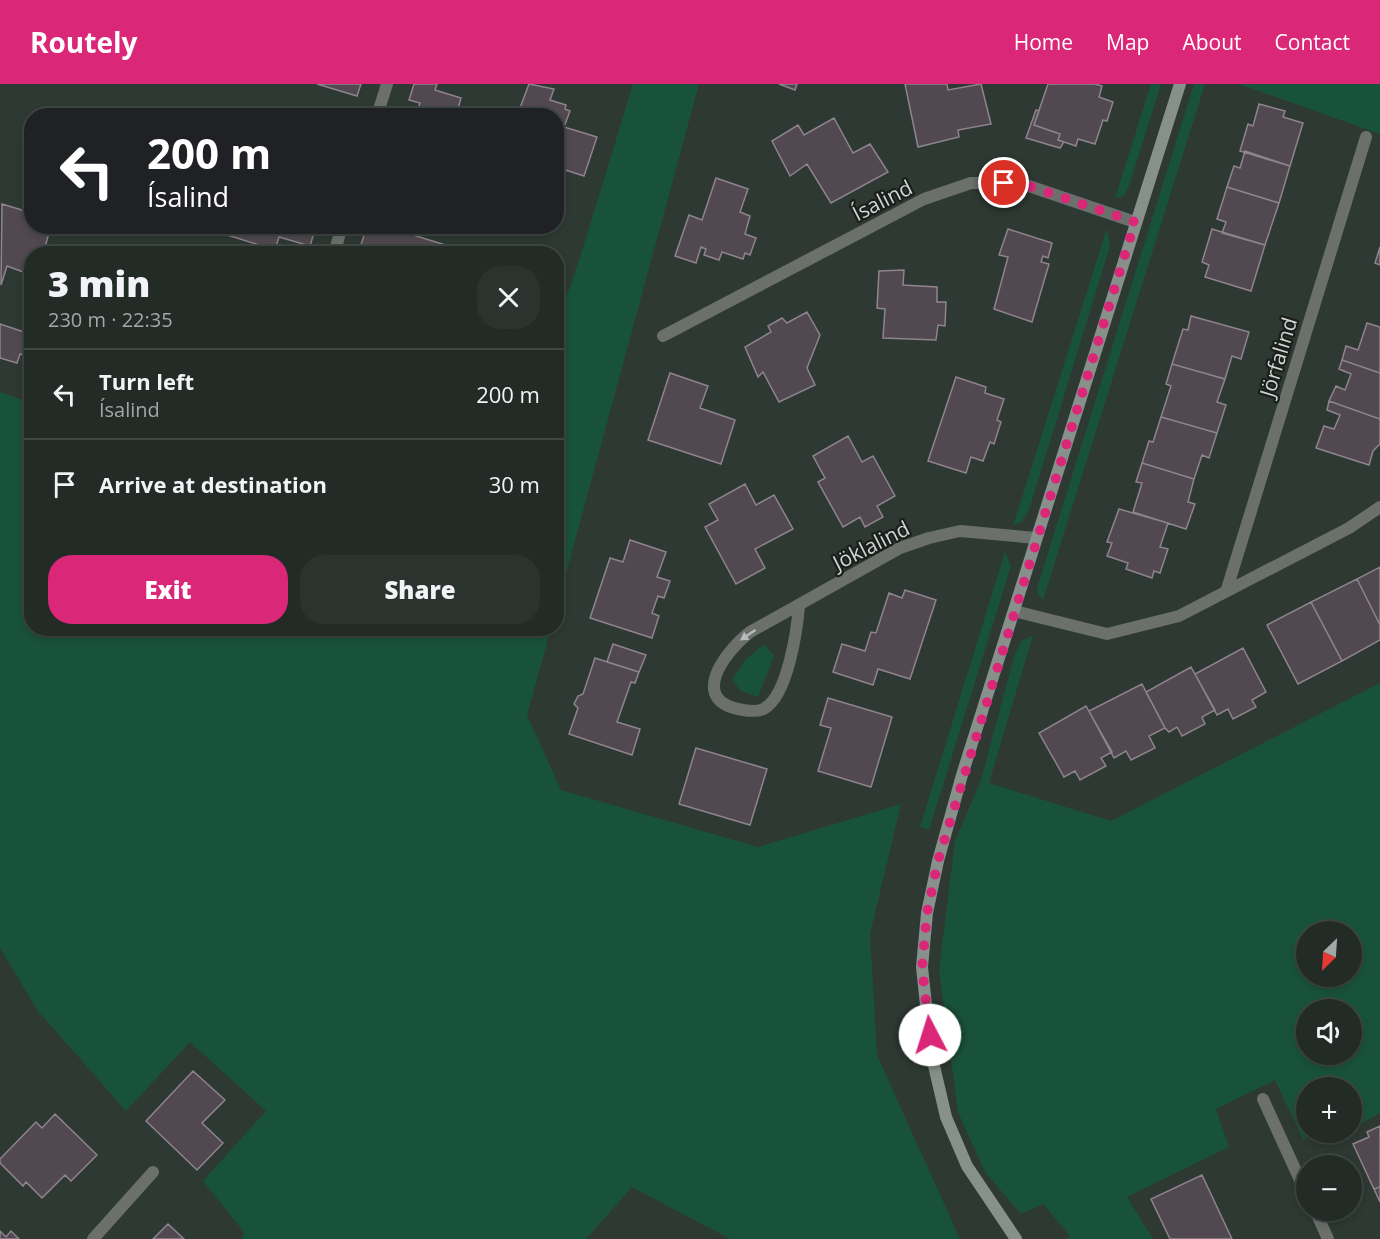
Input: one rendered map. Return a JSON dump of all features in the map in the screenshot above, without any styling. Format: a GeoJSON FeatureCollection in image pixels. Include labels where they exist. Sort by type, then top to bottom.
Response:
{"type":"FeatureCollection","features":[{"type":"Feature","properties":{"kind":"street"},"geometry":{"type":"LineString","coordinates":[[380,108],[387,84]]}},
{"type":"Feature","properties":{"kind":"street"},"geometry":{"type":"LineString","coordinates":[[1016,1239],[967,1166],[946,1117],[931,1053],[922,968],[927,913],[938,861],[1014,610],[1180,84]]}},
{"type":"Feature","properties":{"kind":"street","name":"Jörfalind"},"geometry":{"type":"LineString","coordinates":[[1227,589],[1366,137]]}},
{"type":"Feature","properties":{"kind":"street","name":"Ísalind"},"geometry":{"type":"LineString","coordinates":[[663,336],[924,199],[971,183],[1020,183],[1135,222]]}},
{"type":"Feature","properties":{"kind":"street"},"geometry":{"type":"LineString","coordinates":[[1014,610],[1107,634],[1179,616],[1227,589],[1349,528],[1380,507]]}},
{"type":"Feature","properties":{"kind":"street","name":"Jöklalind"},"geometry":{"type":"LineString","coordinates":[[799,606],[796,642],[786,674],[770,703],[764,709],[751,711],[728,708],[716,699],[712,688],[714,678],[740,640],[799,606],[900,548],[960,531],[1036,538]]}},
{"type":"Feature","properties":{"kind":"street"},"geometry":{"type":"LineString","coordinates":[[1263,1099],[1296,1171]]}},
{"type":"Feature","properties":{"kind":"street"},"geometry":{"type":"LineString","coordinates":[[93,1239],[153,1172]]}},
{"type":"Feature","properties":{"kind":"street"},"geometry":{"type":"LineString","coordinates":[[1320,1221],[1328,1239]]}},
{"type":"Feature","properties":{"kind":"green space"},"geometry":{"type":"Polygon","coordinates":[[[633,84],[699,84],[564,581],[564,303],[633,84]]]}},
{"type":"Feature","properties":{"kind":"green space"},"geometry":{"type":"Polygon","coordinates":[[[1151,84],[1161,84],[1129,186],[1124,196],[1115,198],[1151,84]]]}},
{"type":"Feature","properties":{"kind":"green space"},"geometry":{"type":"Polygon","coordinates":[[[1194,84],[1205,84],[1043,600],[1037,593],[1038,585],[1194,84]]]}},
{"type":"Feature","properties":{"kind":"green space"},"geometry":{"type":"Polygon","coordinates":[[[1239,84],[1380,84],[1380,134],[1239,84]]]}},
{"type":"Feature","properties":{"kind":"green space"},"geometry":{"type":"Polygon","coordinates":[[[1107,228],[1110,246],[1029,510],[1022,522],[1013,526],[1107,228]]]}},
{"type":"Feature","properties":{"kind":"green space"},"geometry":{"type":"Polygon","coordinates":[[[0,392],[24,401],[24,636],[549,636],[527,715],[561,790],[758,847],[901,804],[870,934],[877,1055],[960,1239],[730,1239],[632,1187],[586,1239],[242,1239],[244,1232],[203,1181],[266,1111],[190,1042],[126,1111],[38,1011],[0,948],[0,392]]]}},
{"type":"Feature","properties":{"kind":"green space"},"geometry":{"type":"Polygon","coordinates":[[[1005,552],[1011,566],[929,830],[920,827],[1005,552]]]}},
{"type":"Feature","properties":{"kind":"green space"},"geometry":{"type":"Polygon","coordinates":[[[1033,635],[989,783],[1111,821],[1380,683],[1380,1113],[1362,1123],[1362,1077],[1296,1077],[1296,1125],[1275,1080],[1216,1109],[1229,1147],[1127,1197],[1153,1239],[1066,1239],[1070,1236],[1043,1204],[1021,1214],[985,1172],[958,1112],[939,970],[955,841],[981,780],[1015,653],[1022,641],[1033,635]]]}},
{"type":"Feature","properties":{"kind":"green space"},"geometry":{"type":"Polygon","coordinates":[[[764,644],[774,656],[758,697],[741,691],[732,680],[745,660],[764,644]]]}},
{"type":"Feature","properties":{"kind":"building"},"geometry":{"type":"Polygon","coordinates":[[[317,84],[361,84],[357,96],[317,84]]]}},
{"type":"Feature","properties":{"kind":"building"},"geometry":{"type":"Polygon","coordinates":[[[414,84],[437,84],[435,90],[461,98],[458,108],[418,108],[420,103],[409,100],[414,84]]]}},
{"type":"Feature","properties":{"kind":"building"},"geometry":{"type":"Polygon","coordinates":[[[529,84],[554,89],[550,100],[566,105],[565,109],[570,111],[564,127],[564,108],[520,108],[529,84]]]}},
{"type":"Feature","properties":{"kind":"building"},"geometry":{"type":"Polygon","coordinates":[[[779,84],[797,84],[795,90],[779,84]]]}},
{"type":"Feature","properties":{"kind":"building"},"geometry":{"type":"Polygon","coordinates":[[[905,84],[947,84],[948,90],[981,84],[991,124],[958,130],[959,137],[918,147],[905,84]]]}},
{"type":"Feature","properties":{"kind":"building"},"geometry":{"type":"Polygon","coordinates":[[[1048,84],[1102,86],[1099,97],[1113,102],[1107,121],[1103,120],[1095,144],[1078,139],[1076,146],[1058,140],[1060,134],[1034,125],[1048,84]]]}},
{"type":"Feature","properties":{"kind":"building"},"geometry":{"type":"Polygon","coordinates":[[[1259,104],[1285,111],[1283,117],[1303,123],[1290,166],[1240,151],[1248,124],[1253,126],[1259,104]]]}},
{"type":"Feature","properties":{"kind":"building"},"geometry":{"type":"Polygon","coordinates":[[[1036,110],[1039,111],[1034,125],[1060,134],[1058,140],[1064,142],[1060,148],[1026,138],[1036,110]]]}},
{"type":"Feature","properties":{"kind":"building"},"geometry":{"type":"Polygon","coordinates":[[[834,118],[853,153],[870,144],[888,172],[831,203],[807,164],[790,176],[772,141],[798,125],[804,135],[834,118]]]}},
{"type":"Feature","properties":{"kind":"building"},"geometry":{"type":"Polygon","coordinates":[[[564,127],[597,137],[584,176],[564,170],[564,127]]]}},
{"type":"Feature","properties":{"kind":"building"},"geometry":{"type":"Polygon","coordinates":[[[1245,151],[1290,166],[1279,203],[1227,187],[1234,166],[1240,168],[1245,151]]]}},
{"type":"Feature","properties":{"kind":"building"},"geometry":{"type":"Polygon","coordinates":[[[716,178],[748,189],[740,212],[750,216],[745,234],[756,238],[750,255],[745,253],[743,259],[722,252],[719,260],[704,255],[706,249],[701,247],[696,263],[675,256],[689,215],[702,220],[716,178]]]}},
{"type":"Feature","properties":{"kind":"building"},"geometry":{"type":"Polygon","coordinates":[[[1227,187],[1279,203],[1265,245],[1222,233],[1226,222],[1217,219],[1227,187]]]}},
{"type":"Feature","properties":{"kind":"building"},"geometry":{"type":"Polygon","coordinates":[[[2,204],[24,211],[24,234],[49,234],[45,246],[24,246],[24,272],[7,266],[1,285],[2,204]]]}},
{"type":"Feature","properties":{"kind":"building"},"geometry":{"type":"Polygon","coordinates":[[[1008,229],[1052,243],[1048,258],[1043,256],[1041,262],[1049,264],[1032,322],[994,309],[1008,257],[999,255],[1008,229]]]}},
{"type":"Feature","properties":{"kind":"building"},"geometry":{"type":"Polygon","coordinates":[[[1212,229],[1265,245],[1251,291],[1205,277],[1209,265],[1202,262],[1212,229]]]}},
{"type":"Feature","properties":{"kind":"building"},"geometry":{"type":"Polygon","coordinates":[[[224,234],[314,234],[310,246],[279,237],[276,246],[262,246],[224,234]]]}},
{"type":"Feature","properties":{"kind":"building"},"geometry":{"type":"Polygon","coordinates":[[[364,234],[410,234],[449,246],[361,246],[364,234]]]}},
{"type":"Feature","properties":{"kind":"building"},"geometry":{"type":"Polygon","coordinates":[[[1380,247],[1380,265],[1375,263],[1380,247]]]}},
{"type":"Feature","properties":{"kind":"building"},"geometry":{"type":"Polygon","coordinates":[[[904,270],[903,285],[937,287],[937,302],[946,302],[945,326],[938,325],[936,340],[883,338],[885,309],[877,308],[879,271],[904,270]]]}},
{"type":"Feature","properties":{"kind":"building"},"geometry":{"type":"Polygon","coordinates":[[[807,312],[820,335],[807,368],[815,385],[779,402],[763,372],[758,377],[745,347],[771,332],[768,326],[782,318],[787,323],[807,312]]]}},
{"type":"Feature","properties":{"kind":"building"},"geometry":{"type":"Polygon","coordinates":[[[1191,316],[1249,332],[1241,359],[1232,356],[1225,379],[1172,364],[1183,329],[1188,330],[1191,316]]]}},
{"type":"Feature","properties":{"kind":"building"},"geometry":{"type":"Polygon","coordinates":[[[1367,323],[1380,327],[1380,373],[1342,360],[1346,346],[1358,350],[1367,323]]]}},
{"type":"Feature","properties":{"kind":"building"},"geometry":{"type":"Polygon","coordinates":[[[0,324],[24,332],[24,355],[20,354],[17,363],[0,358],[0,324]]]}},
{"type":"Feature","properties":{"kind":"building"},"geometry":{"type":"Polygon","coordinates":[[[1342,360],[1380,373],[1380,419],[1329,401],[1336,386],[1345,390],[1351,374],[1339,369],[1342,360]]]}},
{"type":"Feature","properties":{"kind":"building"},"geometry":{"type":"Polygon","coordinates":[[[1172,364],[1225,379],[1217,402],[1226,405],[1217,433],[1161,417],[1171,386],[1166,384],[1172,364]]]}},
{"type":"Feature","properties":{"kind":"building"},"geometry":{"type":"Polygon","coordinates":[[[670,373],[708,386],[700,408],[735,420],[721,464],[648,440],[670,373]]]}},
{"type":"Feature","properties":{"kind":"building"},"geometry":{"type":"Polygon","coordinates":[[[956,377],[986,387],[985,393],[1004,399],[997,420],[1001,422],[994,444],[990,442],[983,461],[971,457],[966,473],[928,461],[956,377]]]}},
{"type":"Feature","properties":{"kind":"building"},"geometry":{"type":"Polygon","coordinates":[[[1329,401],[1380,419],[1380,444],[1373,451],[1369,465],[1316,448],[1324,426],[1334,429],[1340,415],[1327,410],[1329,401]]]}},
{"type":"Feature","properties":{"kind":"building"},"geometry":{"type":"Polygon","coordinates":[[[1161,417],[1217,433],[1209,458],[1202,455],[1194,479],[1142,463],[1149,441],[1153,442],[1161,417]]]}},
{"type":"Feature","properties":{"kind":"building"},"geometry":{"type":"Polygon","coordinates":[[[848,436],[862,462],[873,456],[895,496],[877,506],[883,517],[865,527],[860,517],[843,527],[818,482],[825,478],[813,456],[848,436]]]}},
{"type":"Feature","properties":{"kind":"building"},"geometry":{"type":"Polygon","coordinates":[[[1142,463],[1194,479],[1188,502],[1195,504],[1186,529],[1133,512],[1142,483],[1136,482],[1142,463]]]}},
{"type":"Feature","properties":{"kind":"building"},"geometry":{"type":"Polygon","coordinates":[[[745,484],[756,505],[774,495],[793,529],[755,549],[765,568],[736,584],[705,527],[718,520],[709,504],[745,484]]]}},
{"type":"Feature","properties":{"kind":"building"},"geometry":{"type":"Polygon","coordinates":[[[1119,509],[1168,523],[1160,547],[1168,549],[1160,573],[1154,571],[1152,578],[1126,569],[1128,563],[1107,556],[1112,543],[1107,542],[1119,509]]]}},
{"type":"Feature","properties":{"kind":"building"},"geometry":{"type":"Polygon","coordinates":[[[630,540],[666,552],[657,577],[670,581],[664,598],[658,596],[652,613],[659,616],[652,638],[590,618],[610,558],[623,562],[630,540]]]}},
{"type":"Feature","properties":{"kind":"building"},"geometry":{"type":"Polygon","coordinates":[[[1380,567],[1380,625],[1357,579],[1380,567]]]}},
{"type":"Feature","properties":{"kind":"building"},"geometry":{"type":"Polygon","coordinates":[[[1357,579],[1380,625],[1380,640],[1342,661],[1311,602],[1357,579]]]}},
{"type":"Feature","properties":{"kind":"building"},"geometry":{"type":"Polygon","coordinates":[[[905,590],[936,600],[910,679],[878,669],[873,685],[833,672],[842,644],[865,651],[871,632],[876,633],[889,593],[902,598],[905,590]]]}},
{"type":"Feature","properties":{"kind":"building"},"geometry":{"type":"Polygon","coordinates":[[[1311,602],[1342,661],[1298,684],[1267,625],[1311,602]]]}},
{"type":"Feature","properties":{"kind":"building"},"geometry":{"type":"Polygon","coordinates":[[[613,644],[646,655],[639,672],[607,662],[613,644]]]}},
{"type":"Feature","properties":{"kind":"building"},"geometry":{"type":"Polygon","coordinates":[[[1243,648],[1266,692],[1252,700],[1256,707],[1233,719],[1228,709],[1217,715],[1195,674],[1243,648]]]}},
{"type":"Feature","properties":{"kind":"building"},"geometry":{"type":"Polygon","coordinates":[[[595,658],[639,672],[635,683],[631,682],[617,722],[640,729],[632,755],[569,734],[578,708],[574,704],[578,696],[583,694],[595,658]]]}},
{"type":"Feature","properties":{"kind":"building"},"geometry":{"type":"Polygon","coordinates":[[[1191,667],[1215,710],[1202,717],[1205,724],[1182,736],[1177,727],[1169,732],[1165,728],[1146,692],[1191,667]]]}},
{"type":"Feature","properties":{"kind":"building"},"geometry":{"type":"Polygon","coordinates":[[[1142,684],[1165,728],[1149,736],[1155,748],[1131,760],[1126,751],[1114,758],[1089,711],[1142,684]]]}},
{"type":"Feature","properties":{"kind":"building"},"geometry":{"type":"Polygon","coordinates":[[[828,698],[892,717],[871,787],[818,771],[831,728],[820,725],[828,698]]]}},
{"type":"Feature","properties":{"kind":"building"},"geometry":{"type":"Polygon","coordinates":[[[1086,706],[1112,752],[1101,758],[1106,766],[1080,780],[1075,771],[1064,777],[1039,733],[1086,706]]]}},
{"type":"Feature","properties":{"kind":"building"},"geometry":{"type":"Polygon","coordinates":[[[696,748],[767,769],[750,825],[679,804],[696,748]]]}},
{"type":"Feature","properties":{"kind":"building"},"geometry":{"type":"Polygon","coordinates":[[[193,1071],[225,1100],[202,1123],[223,1143],[197,1170],[146,1121],[193,1071]]]}},
{"type":"Feature","properties":{"kind":"building"},"geometry":{"type":"Polygon","coordinates":[[[55,1114],[97,1155],[71,1181],[65,1175],[42,1198],[26,1182],[23,1186],[0,1163],[0,1159],[36,1122],[42,1128],[55,1114]]]}},
{"type":"Feature","properties":{"kind":"building"},"geometry":{"type":"Polygon","coordinates":[[[1380,1126],[1380,1187],[1374,1189],[1362,1163],[1362,1155],[1358,1155],[1353,1144],[1362,1143],[1362,1140],[1369,1137],[1367,1132],[1380,1126]]]}},
{"type":"Feature","properties":{"kind":"building"},"geometry":{"type":"Polygon","coordinates":[[[1202,1175],[1232,1239],[1170,1239],[1151,1199],[1202,1175]]]}},
{"type":"Feature","properties":{"kind":"building"},"geometry":{"type":"Polygon","coordinates":[[[1380,1187],[1380,1202],[1374,1189],[1380,1187]]]}},
{"type":"Feature","properties":{"kind":"building"},"geometry":{"type":"Polygon","coordinates":[[[168,1224],[184,1239],[153,1239],[168,1224]]]}},
{"type":"Feature","properties":{"kind":"building"},"geometry":{"type":"Polygon","coordinates":[[[0,1231],[6,1237],[11,1231],[19,1239],[0,1239],[0,1231]]]}},
{"type":"Feature","properties":{"kind":"route"},"geometry":{"type":"LineString","coordinates":[[930,1035],[922,968],[927,913],[938,861],[1093,352],[1135,222],[1020,183],[1004,183]]}}]}
